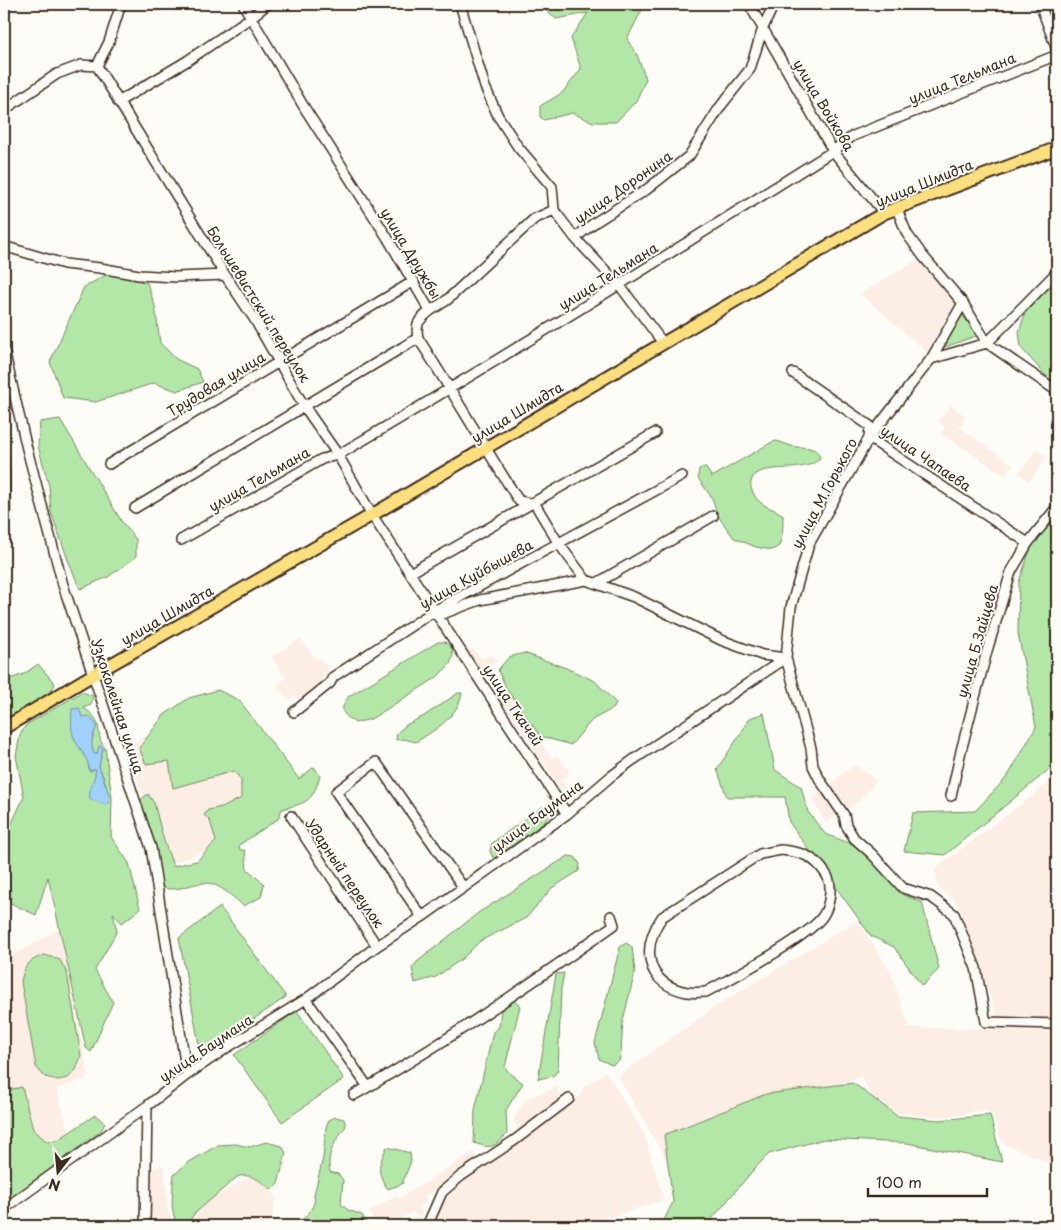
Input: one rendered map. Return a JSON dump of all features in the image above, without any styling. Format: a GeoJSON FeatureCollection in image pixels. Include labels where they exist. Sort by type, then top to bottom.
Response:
{"type":"FeatureCollection","features":[{"type":"Feature","properties":{"kind":"main road","name":"улица Шмидта"},"geometry":{"type":"LineString","coordinates":[[4,728],[94,674],[485,449],[884,213],[1057,148]]}},
{"type":"Feature","properties":{"kind":"street"},"geometry":{"type":"LineString","coordinates":[[4,110],[57,74],[81,65],[97,66],[109,42],[121,4]]}},
{"type":"Feature","properties":{"kind":"street","name":"улица Дружбы"},"geometry":{"type":"LineString","coordinates":[[243,4],[304,107],[414,281],[430,311],[420,319],[416,329],[418,338]]}},
{"type":"Feature","properties":{"kind":"street"},"geometry":{"type":"LineString","coordinates":[[118,102],[187,61],[268,4]]}},
{"type":"Feature","properties":{"kind":"street"},"geometry":{"type":"LineString","coordinates":[[460,4],[485,87],[498,116],[518,148],[552,187],[554,210],[575,238],[620,286],[663,343]]}},
{"type":"Feature","properties":{"kind":"street","name":"улица Войкова"},"geometry":{"type":"LineString","coordinates":[[749,4],[833,151],[884,213]]}},
{"type":"Feature","properties":{"kind":"street","name":"улица Доронина"},"geometry":{"type":"LineString","coordinates":[[575,238],[594,223],[646,190],[689,156],[720,107],[750,69],[763,28],[774,4]]}},
{"type":"Feature","properties":{"kind":"street"},"geometry":{"type":"LineString","coordinates":[[1040,4],[1057,50]]}},
{"type":"Feature","properties":{"kind":"street","name":"улица Тельмана"},"geometry":{"type":"LineString","coordinates":[[182,540],[322,459],[338,454],[451,389],[620,286],[833,151],[853,136],[1057,55]]}},
{"type":"Feature","properties":{"kind":"street","name":"Большевистский переулок"},"geometry":{"type":"LineString","coordinates":[[97,66],[280,362],[304,406],[338,454],[372,515],[436,614]]}},
{"type":"Feature","properties":{"kind":"street"},"geometry":{"type":"LineString","coordinates":[[896,209],[907,234],[963,303],[987,343],[1057,390]]}},
{"type":"Feature","properties":{"kind":"street"},"geometry":{"type":"LineString","coordinates":[[430,311],[447,300],[534,219],[554,210]]}},
{"type":"Feature","properties":{"kind":"street"},"geometry":{"type":"LineString","coordinates":[[4,248],[10,248],[64,264],[100,268],[139,276],[176,278],[225,275]]}},
{"type":"Feature","properties":{"kind":"street"},"geometry":{"type":"LineString","coordinates":[[931,359],[987,343],[1057,272]]}},
{"type":"Feature","properties":{"kind":"street","name":"Трудовая улица"},"geometry":{"type":"LineString","coordinates":[[109,464],[414,281]]}},
{"type":"Feature","properties":{"kind":"street","name":"улица М.Горького"},"geometry":{"type":"LineString","coordinates":[[963,303],[931,359],[869,438],[809,544],[791,607],[786,658],[811,748],[813,766],[820,780],[844,814],[846,826],[854,838],[872,854],[903,888],[931,897],[954,914],[976,968],[986,1022],[1057,1024]]}},
{"type":"Feature","properties":{"kind":"street"},"geometry":{"type":"LineString","coordinates":[[135,508],[418,338],[451,389],[485,449],[519,501],[535,504],[559,544],[586,580]]}},
{"type":"Feature","properties":{"kind":"street","name":"Узкоколейная улица"},"geometry":{"type":"LineString","coordinates":[[4,350],[27,449],[63,585],[151,848],[187,1076]]}},
{"type":"Feature","properties":{"kind":"street","name":"улица Чапаева"},"geometry":{"type":"LineString","coordinates":[[793,373],[870,426],[869,438],[1028,542]]}},
{"type":"Feature","properties":{"kind":"street"},"geometry":{"type":"LineString","coordinates":[[410,573],[655,433]]}},
{"type":"Feature","properties":{"kind":"street","name":"улица Куйбышева"},"geometry":{"type":"LineString","coordinates":[[294,712],[330,683],[333,677],[436,614],[682,476]]}},
{"type":"Feature","properties":{"kind":"street","name":"улица Б.Зайцева"},"geometry":{"type":"LineString","coordinates":[[951,796],[966,731],[1011,572],[1028,542],[1057,507]]}},
{"type":"Feature","properties":{"kind":"street"},"geometry":{"type":"LineString","coordinates":[[596,583],[713,516]]}},
{"type":"Feature","properties":{"kind":"street"},"geometry":{"type":"LineString","coordinates":[[436,614],[480,600],[586,580],[634,597],[721,640],[762,655],[786,658]]}},
{"type":"Feature","properties":{"kind":"street","name":"улица Ткачей"},"geometry":{"type":"LineString","coordinates":[[436,614],[567,814]]}},
{"type":"Feature","properties":{"kind":"street","name":"улица Баумана"},"geometry":{"type":"LineString","coordinates":[[4,1209],[225,1049],[306,999],[377,946],[422,917],[567,814],[633,760],[786,658]]}},
{"type":"Feature","properties":{"kind":"street"},"geometry":{"type":"LineString","coordinates":[[422,917],[336,792],[376,762],[463,887]]}},
{"type":"Feature","properties":{"kind":"street","name":"Ударный переулок"},"geometry":{"type":"LineString","coordinates":[[291,816],[377,946]]}},
{"type":"Feature","properties":{"kind":"street"},"geometry":{"type":"LineString","coordinates":[[781,850],[797,852],[815,860],[828,876],[830,898],[824,915],[807,932],[706,992],[688,992],[660,981],[650,962],[649,946],[654,928],[662,917],[760,854],[781,850]]}},
{"type":"Feature","properties":{"kind":"street"},"geometry":{"type":"LineString","coordinates":[[354,1095],[434,1047],[593,940],[614,925],[610,916]]}},
{"type":"Feature","properties":{"kind":"street"},"geometry":{"type":"LineString","coordinates":[[306,999],[368,1087]]}},
{"type":"Feature","properties":{"kind":"street"},"geometry":{"type":"LineString","coordinates":[[427,1226],[442,1192],[461,1176],[515,1140],[569,1099]]}},
{"type":"Feature","properties":{"kind":"street"},"geometry":{"type":"LineString","coordinates":[[145,1226],[147,1106]]}},
{"type":"Feature","properties":{"kind":"shaded area"},"geometry":{"type":"Polygon","coordinates":[[[917,260],[957,302],[927,352],[860,294],[917,260]]]}},
{"type":"Feature","properties":{"kind":"shaded area"},"geometry":{"type":"Polygon","coordinates":[[[951,405],[966,417],[959,427],[1013,465],[1005,475],[941,434],[945,427],[938,422],[951,405]]]}},
{"type":"Feature","properties":{"kind":"shaded area"},"geometry":{"type":"Polygon","coordinates":[[[1036,449],[1047,457],[1030,481],[1019,473],[1036,449]]]}},
{"type":"Feature","properties":{"kind":"shaded area"},"geometry":{"type":"Polygon","coordinates":[[[300,639],[316,659],[320,658],[330,671],[320,679],[326,687],[300,703],[295,695],[288,700],[277,685],[286,678],[272,657],[300,639]]]}},
{"type":"Feature","properties":{"kind":"shaded area"},"geometry":{"type":"Polygon","coordinates":[[[473,649],[482,660],[491,654],[496,661],[481,675],[465,653],[473,649]]]}},
{"type":"Feature","properties":{"kind":"shaded area"},"geometry":{"type":"Polygon","coordinates":[[[495,676],[552,759],[557,756],[570,772],[561,780],[566,787],[562,790],[488,681],[495,676]]]}},
{"type":"Feature","properties":{"kind":"shaded area"},"geometry":{"type":"Polygon","coordinates":[[[202,712],[273,819],[236,840],[164,866],[127,745],[202,712]]]}},
{"type":"Feature","properties":{"kind":"shaded area"},"geometry":{"type":"Polygon","coordinates":[[[855,764],[876,781],[858,802],[826,823],[812,799],[855,764]]]}},
{"type":"Feature","properties":{"kind":"shaded area"},"geometry":{"type":"Polygon","coordinates":[[[1057,777],[1057,1018],[998,1019],[958,903],[938,887],[935,869],[1057,777]]]}},
{"type":"Feature","properties":{"kind":"shaded area"},"geometry":{"type":"Polygon","coordinates":[[[857,921],[891,972],[909,1028],[1057,1031],[1057,1169],[1053,1165],[1002,1143],[992,1113],[983,1110],[940,1118],[879,1111],[861,1076],[667,1161],[618,1076],[721,1003],[857,921]]]}},
{"type":"Feature","properties":{"kind":"shaded area"},"geometry":{"type":"Polygon","coordinates":[[[59,929],[89,1078],[56,1089],[73,1144],[4,1187],[4,961],[59,929]]]}},
{"type":"Feature","properties":{"kind":"shaded area"},"geometry":{"type":"Polygon","coordinates":[[[606,1072],[644,1134],[664,1200],[580,1226],[425,1226],[434,1201],[540,1127],[580,1096],[585,1086],[606,1072]]]}},
{"type":"Feature","properties":{"kind":"shaded area"},"geometry":{"type":"Polygon","coordinates":[[[558,1087],[559,1101],[520,1131],[513,1121],[526,1099],[558,1087]]]}},
{"type":"Feature","properties":{"kind":"shaded area"},"geometry":{"type":"Polygon","coordinates":[[[473,1152],[478,1160],[426,1196],[427,1200],[419,1207],[422,1214],[418,1218],[413,1212],[385,1226],[376,1226],[369,1212],[397,1195],[399,1199],[473,1152]]]}},
{"type":"Feature","properties":{"kind":"shaded area"},"geometry":{"type":"Polygon","coordinates":[[[164,1165],[168,1212],[174,1226],[156,1226],[151,1214],[150,1169],[164,1165]]]}},
{"type":"Feature","properties":{"kind":"shaded area"},"geometry":{"type":"Polygon","coordinates":[[[257,1172],[276,1197],[271,1221],[257,1226],[201,1226],[191,1211],[257,1172]]]}},
{"type":"Feature","properties":{"kind":"green space"},"geometry":{"type":"Polygon","coordinates":[[[545,4],[645,4],[627,39],[637,55],[646,79],[636,101],[616,122],[593,122],[572,113],[544,120],[540,117],[540,106],[562,93],[581,69],[571,38],[588,13],[556,19],[541,7],[545,4]]]}},
{"type":"Feature","properties":{"kind":"green space"},"geometry":{"type":"Polygon","coordinates":[[[108,274],[147,283],[155,306],[160,343],[176,359],[197,369],[203,382],[177,391],[154,383],[96,402],[63,398],[50,362],[84,287],[108,274]]]}},
{"type":"Feature","properties":{"kind":"green space"},"geometry":{"type":"Polygon","coordinates":[[[1057,279],[1057,384],[1048,378],[1021,348],[1019,332],[1026,310],[1057,279]]]}},
{"type":"Feature","properties":{"kind":"green space"},"geometry":{"type":"Polygon","coordinates":[[[962,315],[979,335],[942,348],[962,315]]]}},
{"type":"Feature","properties":{"kind":"green space"},"geometry":{"type":"Polygon","coordinates":[[[4,417],[6,417],[10,471],[11,514],[4,526],[4,417]]]}},
{"type":"Feature","properties":{"kind":"green space"},"geometry":{"type":"Polygon","coordinates":[[[60,419],[122,522],[136,539],[136,557],[108,577],[80,589],[51,512],[49,486],[38,446],[40,422],[60,419]]]}},
{"type":"Feature","properties":{"kind":"green space"},"geometry":{"type":"Polygon","coordinates":[[[776,441],[812,449],[816,451],[820,458],[808,465],[772,469],[758,473],[753,477],[751,486],[757,499],[783,515],[779,546],[772,550],[756,547],[734,538],[718,516],[712,498],[698,478],[699,469],[705,467],[712,477],[776,441]]]}},
{"type":"Feature","properties":{"kind":"green space"},"geometry":{"type":"Polygon","coordinates":[[[1057,513],[1057,589],[1051,596],[1054,612],[1057,613],[1057,763],[945,855],[904,851],[913,813],[975,811],[1008,776],[1036,727],[1018,633],[1019,582],[1032,544],[1057,513]]]}},
{"type":"Feature","properties":{"kind":"green space"},"geometry":{"type":"Polygon","coordinates":[[[438,642],[445,642],[452,648],[453,656],[450,664],[436,678],[371,719],[355,723],[344,714],[343,708],[349,696],[438,642]]]}},
{"type":"Feature","properties":{"kind":"green space"},"geometry":{"type":"Polygon","coordinates":[[[524,653],[595,681],[616,703],[614,708],[592,720],[571,745],[540,736],[507,690],[498,670],[509,657],[524,653]]]}},
{"type":"Feature","properties":{"kind":"green space"},"geometry":{"type":"Polygon","coordinates":[[[38,664],[55,684],[52,689],[33,705],[4,720],[4,681],[24,674],[38,664]]]}},
{"type":"Feature","properties":{"kind":"green space"},"geometry":{"type":"Polygon","coordinates":[[[218,690],[239,700],[299,779],[314,767],[320,776],[314,791],[307,800],[282,809],[278,819],[239,845],[240,850],[245,850],[247,869],[264,884],[261,897],[243,906],[225,891],[208,883],[177,889],[161,887],[139,801],[148,794],[154,803],[173,866],[197,861],[216,841],[210,821],[204,815],[208,810],[226,806],[241,798],[241,780],[234,771],[173,788],[169,761],[146,764],[139,748],[164,715],[189,698],[218,690]]]}},
{"type":"Feature","properties":{"kind":"green space"},"geometry":{"type":"Polygon","coordinates":[[[82,692],[93,696],[91,705],[83,708],[95,718],[100,738],[105,748],[112,798],[111,837],[129,863],[140,909],[122,923],[113,913],[117,931],[95,970],[113,1002],[91,1052],[86,1048],[48,877],[36,915],[4,900],[4,826],[10,827],[24,797],[16,756],[20,735],[26,725],[82,692]],[[79,709],[89,771],[96,768],[92,785],[106,784],[99,766],[103,749],[97,755],[94,754],[91,744],[95,731],[82,717],[79,709]]]}},
{"type":"Feature","properties":{"kind":"green space"},"geometry":{"type":"Polygon","coordinates":[[[458,693],[462,693],[456,709],[438,728],[416,742],[404,739],[396,740],[397,733],[406,725],[424,716],[458,693]]]}},
{"type":"Feature","properties":{"kind":"green space"},"geometry":{"type":"Polygon","coordinates":[[[764,713],[775,770],[801,787],[808,812],[825,834],[857,846],[903,895],[922,902],[939,969],[922,986],[894,947],[871,936],[789,822],[785,797],[727,797],[717,769],[750,718],[764,713]]]}},
{"type":"Feature","properties":{"kind":"green space"},"geometry":{"type":"Polygon","coordinates":[[[542,807],[549,811],[545,822],[493,858],[490,851],[492,843],[542,807]]]}},
{"type":"Feature","properties":{"kind":"green space"},"geometry":{"type":"Polygon","coordinates":[[[568,856],[575,857],[580,864],[579,871],[552,888],[526,918],[480,941],[463,958],[436,977],[415,983],[412,968],[417,962],[478,913],[568,856]]]}},
{"type":"Feature","properties":{"kind":"green space"},"geometry":{"type":"Polygon","coordinates":[[[220,907],[286,997],[201,1055],[179,938],[220,907]]]}},
{"type":"Feature","properties":{"kind":"green space"},"geometry":{"type":"Polygon","coordinates":[[[626,943],[632,947],[635,972],[623,1020],[621,1053],[619,1061],[612,1065],[599,1059],[595,1043],[620,947],[626,943]]]}},
{"type":"Feature","properties":{"kind":"green space"},"geometry":{"type":"Polygon","coordinates":[[[45,955],[60,960],[67,973],[81,1056],[76,1070],[68,1078],[58,1080],[45,1077],[36,1067],[21,982],[28,964],[45,955]]]}},
{"type":"Feature","properties":{"kind":"green space"},"geometry":{"type":"Polygon","coordinates":[[[564,973],[561,989],[558,1070],[553,1076],[538,1079],[556,974],[564,973]]]}},
{"type":"Feature","properties":{"kind":"green space"},"geometry":{"type":"Polygon","coordinates":[[[514,1001],[520,1006],[505,1067],[510,1074],[523,1083],[506,1110],[507,1134],[495,1145],[485,1146],[474,1143],[475,1110],[493,1032],[499,1027],[501,1010],[514,1001]]]}},
{"type":"Feature","properties":{"kind":"green space"},"geometry":{"type":"Polygon","coordinates":[[[297,1011],[344,1079],[282,1122],[234,1055],[297,1011]]]}},
{"type":"Feature","properties":{"kind":"green space"},"geometry":{"type":"Polygon","coordinates":[[[853,1083],[897,1116],[939,1120],[990,1115],[1002,1162],[907,1143],[824,1139],[769,1154],[712,1219],[712,1226],[661,1226],[673,1202],[664,1135],[766,1094],[853,1083]]]}},
{"type":"Feature","properties":{"kind":"green space"},"geometry":{"type":"Polygon","coordinates":[[[22,1087],[33,1129],[46,1141],[58,1140],[95,1115],[105,1123],[101,1131],[4,1203],[4,1091],[22,1087]]]}},
{"type":"Feature","properties":{"kind":"green space"},"geometry":{"type":"Polygon","coordinates":[[[336,1117],[344,1119],[346,1126],[330,1153],[330,1172],[338,1174],[343,1180],[341,1204],[348,1210],[362,1215],[366,1222],[365,1226],[297,1226],[312,1209],[323,1158],[326,1127],[329,1120],[336,1117]]]}},
{"type":"Feature","properties":{"kind":"green space"},"geometry":{"type":"Polygon","coordinates":[[[266,1142],[282,1146],[286,1153],[278,1184],[272,1190],[251,1177],[237,1177],[194,1214],[189,1226],[176,1226],[172,1206],[174,1175],[186,1164],[218,1145],[235,1144],[250,1147],[266,1142]]]}},
{"type":"Feature","properties":{"kind":"green space"},"geometry":{"type":"Polygon","coordinates":[[[387,1147],[410,1153],[411,1161],[402,1184],[388,1189],[380,1173],[380,1164],[387,1147]]]}},
{"type":"Feature","properties":{"kind":"water"},"geometry":{"type":"Polygon","coordinates":[[[1057,589],[1057,613],[1054,612],[1051,595],[1057,589]]]}},
{"type":"Feature","properties":{"kind":"water"},"geometry":{"type":"Polygon","coordinates":[[[79,708],[82,717],[90,716],[97,726],[92,746],[94,754],[97,754],[99,746],[103,748],[99,766],[110,798],[107,806],[90,799],[96,769],[89,771],[89,766],[72,731],[72,709],[79,708]]]}}]}
